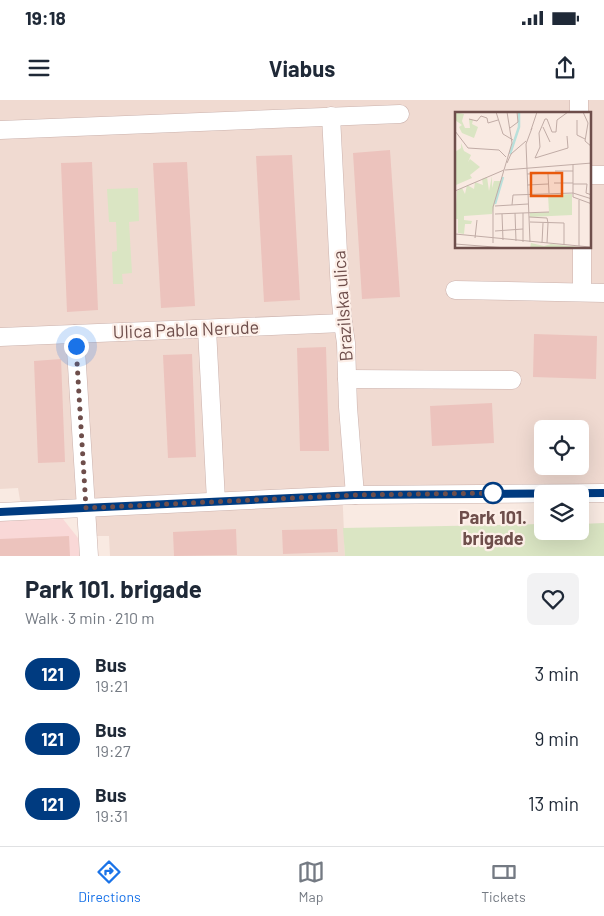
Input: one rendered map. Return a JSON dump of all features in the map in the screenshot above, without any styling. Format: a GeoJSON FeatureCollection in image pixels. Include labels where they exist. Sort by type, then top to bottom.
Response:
{"type":"FeatureCollection","features":[{"type":"Feature","properties":{"kind":"street"},"geometry":{"type":"LineString","coordinates":[[0,130],[400,114]]}},
{"type":"Feature","properties":{"kind":"street","name":"Brazilska ulica"},"geometry":{"type":"LineString","coordinates":[[331,116],[355,495]]}},
{"type":"Feature","properties":{"kind":"street"},"geometry":{"type":"LineString","coordinates":[[582,249],[582,292]]}},
{"type":"Feature","properties":{"kind":"street"},"geometry":{"type":"LineString","coordinates":[[455,290],[604,293]]}},
{"type":"Feature","properties":{"kind":"street","name":"Ulica Pabla Nerude"},"geometry":{"type":"LineString","coordinates":[[0,337],[343,323]]}},
{"type":"Feature","properties":{"kind":"street"},"geometry":{"type":"LineString","coordinates":[[207,329],[216,501]]}},
{"type":"Feature","properties":{"kind":"street"},"geometry":{"type":"LineString","coordinates":[[75,334],[89,556]]}},
{"type":"Feature","properties":{"kind":"street"},"geometry":{"type":"LineString","coordinates":[[347,379],[512,380]]}},
{"type":"Feature","properties":{"kind":"street"},"geometry":{"type":"LineString","coordinates":[[0,512],[355,495],[604,493]]}},
{"type":"Feature","properties":{"kind":"shaded area"},"geometry":{"type":"Polygon","coordinates":[[[0,100],[604,100],[604,486],[534,485],[534,487],[375,488],[342,486],[345,556],[110,556],[109,536],[97,536],[96,533],[94,500],[20,500],[18,488],[0,489],[0,100]]]}},
{"type":"Feature","properties":{"kind":"shaded area"},"geometry":{"type":"Polygon","coordinates":[[[63,519],[78,538],[80,556],[0,556],[0,521],[63,519]]]}},
{"type":"Feature","properties":{"kind":"green space"},"geometry":{"type":"Polygon","coordinates":[[[138,188],[139,221],[129,222],[132,273],[122,274],[123,284],[113,284],[112,252],[117,251],[116,222],[109,222],[107,189],[138,188]]]}},
{"type":"Feature","properties":{"kind":"green space"},"geometry":{"type":"Polygon","coordinates":[[[604,523],[604,556],[345,556],[343,528],[534,524],[534,540],[589,540],[589,524],[604,523]]]}},
{"type":"Feature","properties":{"kind":"building"},"geometry":{"type":"Polygon","coordinates":[[[390,150],[400,297],[362,299],[353,153],[390,150]]]}},
{"type":"Feature","properties":{"kind":"building"},"geometry":{"type":"Polygon","coordinates":[[[292,155],[300,300],[264,302],[256,156],[292,155]]]}},
{"type":"Feature","properties":{"kind":"building"},"geometry":{"type":"Polygon","coordinates":[[[92,162],[98,310],[67,312],[61,163],[92,162]]]}},
{"type":"Feature","properties":{"kind":"building"},"geometry":{"type":"Polygon","coordinates":[[[187,162],[195,306],[161,308],[153,163],[187,162]]]}},
{"type":"Feature","properties":{"kind":"building"},"geometry":{"type":"Polygon","coordinates":[[[534,334],[597,336],[596,379],[533,377],[534,334]]]}},
{"type":"Feature","properties":{"kind":"building"},"geometry":{"type":"Polygon","coordinates":[[[326,347],[329,451],[300,451],[297,348],[326,347]]]}},
{"type":"Feature","properties":{"kind":"building"},"geometry":{"type":"Polygon","coordinates":[[[192,354],[196,457],[168,458],[163,355],[192,354]]]}},
{"type":"Feature","properties":{"kind":"building"},"geometry":{"type":"Polygon","coordinates":[[[61,359],[65,462],[38,463],[34,361],[61,359]]]}},
{"type":"Feature","properties":{"kind":"building"},"geometry":{"type":"Polygon","coordinates":[[[492,403],[494,443],[432,446],[430,406],[492,403]]]}},
{"type":"Feature","properties":{"kind":"building"},"geometry":{"type":"Polygon","coordinates":[[[236,529],[237,555],[174,556],[173,532],[236,529]]]}},
{"type":"Feature","properties":{"kind":"building"},"geometry":{"type":"Polygon","coordinates":[[[337,529],[338,552],[283,554],[282,530],[337,529]]]}},
{"type":"Feature","properties":{"kind":"building"},"geometry":{"type":"Polygon","coordinates":[[[69,536],[70,556],[0,556],[0,539],[69,536]]]}},
{"type":"Feature","properties":{"kind":"bus line","name":"121"},"geometry":{"type":"LineString","coordinates":[[0,512],[355,495],[604,493]]}},
{"type":"Feature","properties":{"kind":"place","name":"Park 101. brigade"},"geometry":{"type":"Point","coordinates":[493,493]}},
{"type":"Feature","properties":{"kind":"route"},"geometry":{"type":"LineString","coordinates":[[76,346],[86,508],[355,495],[493,493]]}}]}
